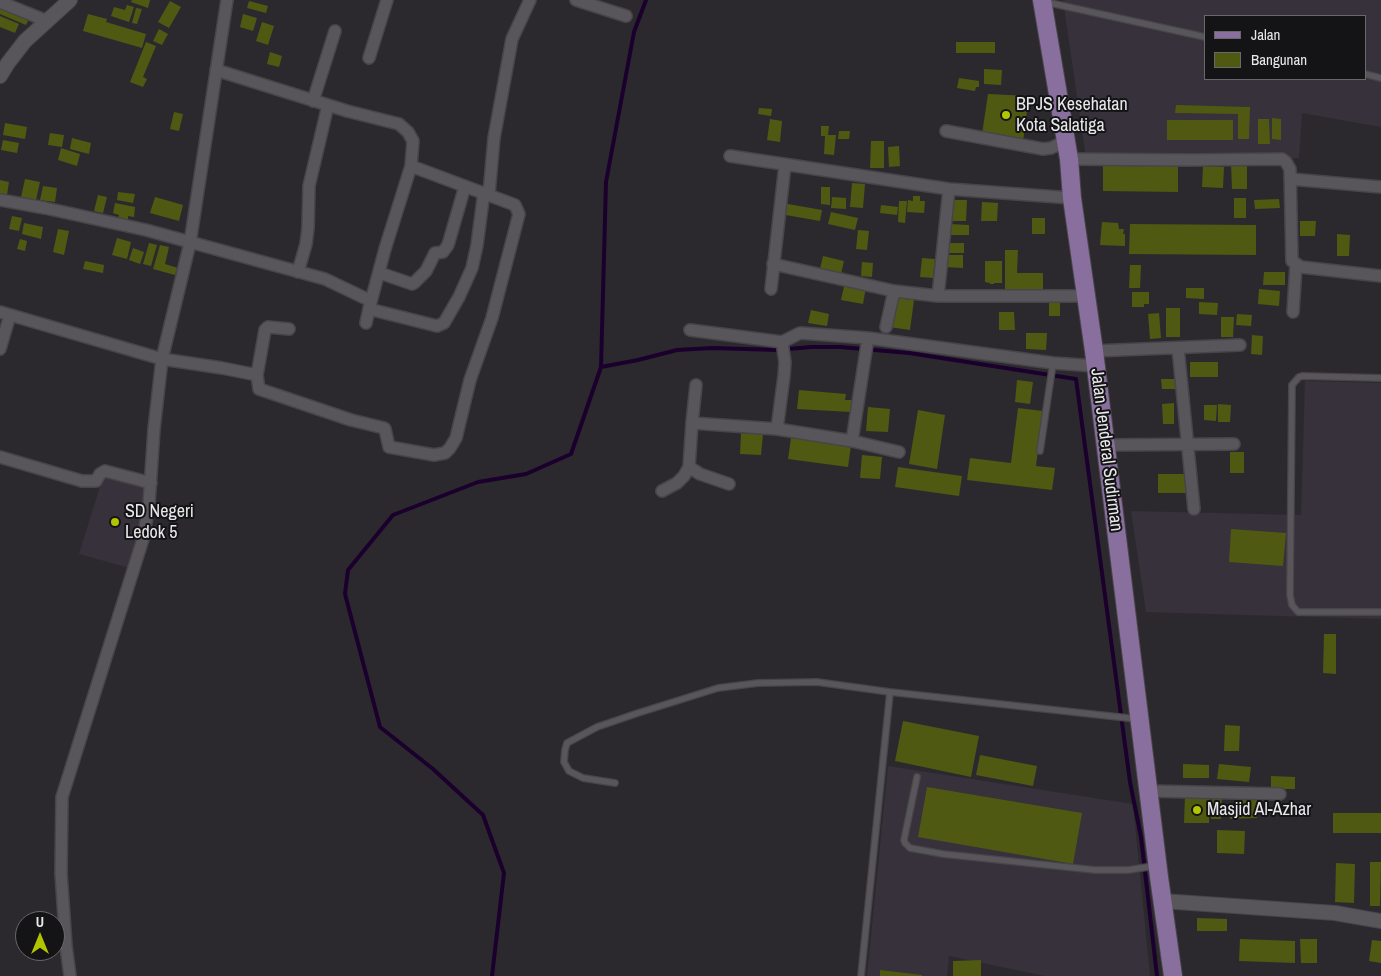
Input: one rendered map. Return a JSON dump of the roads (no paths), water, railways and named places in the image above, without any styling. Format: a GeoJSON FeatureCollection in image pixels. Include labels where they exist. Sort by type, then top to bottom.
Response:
{"type":"FeatureCollection","features":[{"type":"Feature","properties":{"kind":"main road","name":"Jalan Jenderal Sudirman"},"geometry":{"type":"LineString","coordinates":[[1040,1],[1069,159],[1072,198],[1106,445],[1137,718],[1149,790],[1153,866],[1162,901],[1173,976]]}},
{"type":"Feature","properties":{"kind":"street"},"geometry":{"type":"LineString","coordinates":[[0,76],[25,41],[70,0]]}},
{"type":"Feature","properties":{"kind":"street"},"geometry":{"type":"LineString","coordinates":[[70,976],[61,873],[62,796],[144,539],[162,359],[190,244],[227,0]]}},
{"type":"Feature","properties":{"kind":"street"},"geometry":{"type":"LineString","coordinates":[[369,58],[387,0]]}},
{"type":"Feature","properties":{"kind":"street"},"geometry":{"type":"LineString","coordinates":[[0,200],[146,230],[190,244],[298,272],[352,291],[370,305],[437,326],[444,323],[459,297],[472,268],[512,39],[530,0]]}},
{"type":"Feature","properties":{"kind":"street"},"geometry":{"type":"LineString","coordinates":[[576,0],[626,16]]}},
{"type":"Feature","properties":{"kind":"street"},"geometry":{"type":"LineString","coordinates":[[0,2],[47,21]]}},
{"type":"Feature","properties":{"kind":"street"},"geometry":{"type":"LineString","coordinates":[[313,101],[335,31]]}},
{"type":"Feature","properties":{"kind":"street"},"geometry":{"type":"LineString","coordinates":[[216,70],[313,101],[399,124],[408,132],[413,141],[411,166],[366,324]]}},
{"type":"Feature","properties":{"kind":"street"},"geometry":{"type":"LineString","coordinates":[[298,272],[306,244],[309,186],[328,105]]}},
{"type":"Feature","properties":{"kind":"street"},"geometry":{"type":"LineString","coordinates":[[946,131],[1043,149],[1066,142]]}},
{"type":"Feature","properties":{"kind":"street"},"geometry":{"type":"LineString","coordinates":[[730,156],[948,189],[1072,198]]}},
{"type":"Feature","properties":{"kind":"street"},"geometry":{"type":"LineString","coordinates":[[1069,159],[1282,160],[1286,162],[1290,170],[1292,261],[1301,267],[1381,276]]}},
{"type":"Feature","properties":{"kind":"street"},"geometry":{"type":"LineString","coordinates":[[771,290],[785,165]]}},
{"type":"Feature","properties":{"kind":"street"},"geometry":{"type":"LineString","coordinates":[[289,329],[268,327],[265,330],[257,375],[260,390],[352,420],[384,428],[389,447],[434,455],[445,453],[450,448],[456,438],[470,380],[492,318],[519,214],[515,205],[411,166]]}},
{"type":"Feature","properties":{"kind":"street"},"geometry":{"type":"LineString","coordinates":[[1290,180],[1381,187]]}},
{"type":"Feature","properties":{"kind":"street"},"geometry":{"type":"LineString","coordinates":[[380,273],[412,284],[426,271],[435,253],[443,252],[448,245],[465,186]]}},
{"type":"Feature","properties":{"kind":"street"},"geometry":{"type":"LineString","coordinates":[[938,296],[948,189]]}},
{"type":"Feature","properties":{"kind":"street"},"geometry":{"type":"LineString","coordinates":[[774,264],[894,291],[938,296],[1085,296]]}},
{"type":"Feature","properties":{"kind":"street"},"geometry":{"type":"LineString","coordinates":[[1293,312],[1296,265]]}},
{"type":"Feature","properties":{"kind":"street"},"geometry":{"type":"LineString","coordinates":[[886,327],[894,291]]}},
{"type":"Feature","properties":{"kind":"street"},"geometry":{"type":"LineString","coordinates":[[0,349],[5,313],[162,359],[257,375]]}},
{"type":"Feature","properties":{"kind":"street"},"geometry":{"type":"LineString","coordinates":[[690,330],[783,345],[800,334],[866,347],[1052,368],[1095,358],[1178,348],[1240,346]]}},
{"type":"Feature","properties":{"kind":"street"},"geometry":{"type":"LineString","coordinates":[[778,429],[785,362],[783,345]]}},
{"type":"Feature","properties":{"kind":"street"},"geometry":{"type":"LineString","coordinates":[[852,441],[866,347]]}},
{"type":"Feature","properties":{"kind":"street"},"geometry":{"type":"LineString","coordinates":[[1178,348],[1186,445],[1194,509]]}},
{"type":"Feature","properties":{"kind":"street"},"geometry":{"type":"LineString","coordinates":[[662,491],[677,483],[689,467],[696,385]]}},
{"type":"Feature","properties":{"kind":"street"},"geometry":{"type":"LineString","coordinates":[[692,423],[778,429],[852,441],[899,452]]}},
{"type":"Feature","properties":{"kind":"street"},"geometry":{"type":"LineString","coordinates":[[1106,445],[1234,444]]}},
{"type":"Feature","properties":{"kind":"street"},"geometry":{"type":"LineString","coordinates":[[0,457],[82,481],[96,481],[100,474],[105,471],[151,483]]}},
{"type":"Feature","properties":{"kind":"street"},"geometry":{"type":"LineString","coordinates":[[689,467],[700,474],[729,484]]}},
{"type":"Feature","properties":{"kind":"street"},"geometry":{"type":"LineString","coordinates":[[1149,790],[1280,794]]}},
{"type":"Feature","properties":{"kind":"street"},"geometry":{"type":"LineString","coordinates":[[1162,901],[1335,913],[1381,921]]}},
{"type":"Feature","properties":{"kind":"lane"},"geometry":{"type":"LineString","coordinates":[[1040,1],[1204,37]]}},
{"type":"Feature","properties":{"kind":"lane"},"geometry":{"type":"LineString","coordinates":[[1366,74],[1381,78]]}},
{"type":"Feature","properties":{"kind":"lane"},"geometry":{"type":"LineString","coordinates":[[1040,451],[1052,368]]}},
{"type":"Feature","properties":{"kind":"lane"},"geometry":{"type":"LineString","coordinates":[[1381,378],[1302,376],[1292,385],[1290,595],[1292,605],[1298,612],[1381,612]]}},
{"type":"Feature","properties":{"kind":"lane"},"geometry":{"type":"LineString","coordinates":[[615,783],[583,778],[570,771],[564,762],[567,743],[597,727],[718,688],[758,683],[817,682],[890,692],[1137,718]]}},
{"type":"Feature","properties":{"kind":"lane"},"geometry":{"type":"LineString","coordinates":[[861,976],[890,692]]}},
{"type":"Feature","properties":{"kind":"lane"},"geometry":{"type":"LineString","coordinates":[[917,777],[904,840],[910,848],[943,854],[1095,870],[1128,870],[1153,866]]}},
{"type":"Feature","properties":{"kind":"waterway"},"geometry":{"type":"LineString","coordinates":[[492,976],[504,873],[483,815],[433,769],[380,727],[345,594],[348,570],[393,515],[478,482],[526,474],[571,454],[601,367],[606,182],[634,32],[646,0]]}},
{"type":"Feature","properties":{"kind":"waterway"},"geometry":{"type":"LineString","coordinates":[[601,367],[677,350],[712,348],[777,350],[840,347],[909,353],[1076,379],[1130,782],[1141,837],[1157,976]]}},
{"type":"Feature","properties":{"kind":"place","name":"BPJS Kesehatan Kota Salatiga"},"geometry":{"type":"Point","coordinates":[1006,115]}},
{"type":"Feature","properties":{"kind":"place","name":"SD Negeri Ledok 5"},"geometry":{"type":"Point","coordinates":[115,522]}},
{"type":"Feature","properties":{"kind":"place","name":"Masjid Al-Azhar"},"geometry":{"type":"Point","coordinates":[1197,810]}}]}
